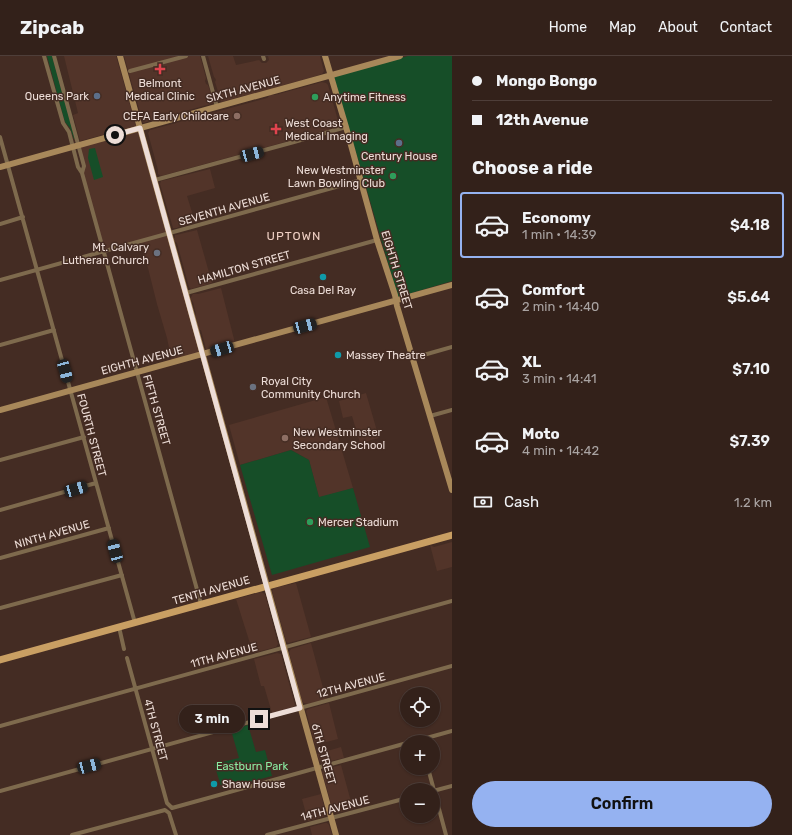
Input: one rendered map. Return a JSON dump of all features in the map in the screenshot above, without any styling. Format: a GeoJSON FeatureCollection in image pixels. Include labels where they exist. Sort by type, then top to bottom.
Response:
{"type":"FeatureCollection","features":[{"type":"Feature","properties":{"kind":"main road","name":"TENTH AVENUE"},"geometry":{"type":"LineString","coordinates":[[0,660],[452,535]]}},
{"type":"Feature","properties":{"kind":"street","name":"FIFTH STREET"},"geometry":{"type":"LineString","coordinates":[[44,56],[63,123],[76,145]]}},
{"type":"Feature","properties":{"kind":"street","name":"FIFTH STREET"},"geometry":{"type":"LineString","coordinates":[[54,56],[76,145],[78,167],[82,173],[202,604]]}},
{"type":"Feature","properties":{"kind":"street","name":"6TH STREET"},"geometry":{"type":"LineString","coordinates":[[120,56],[336,835]]}},
{"type":"Feature","properties":{"kind":"street"},"geometry":{"type":"LineString","coordinates":[[130,71],[186,56]]}},
{"type":"Feature","properties":{"kind":"street"},"geometry":{"type":"LineString","coordinates":[[203,56],[217,106]]}},
{"type":"Feature","properties":{"kind":"street","name":"EIGHTH STREET"},"geometry":{"type":"LineString","coordinates":[[325,56],[377,240],[395,295],[395,300],[430,416],[450,473],[452,490]]}},
{"type":"Feature","properties":{"kind":"street","name":"SIXTH AVENUE"},"geometry":{"type":"LineString","coordinates":[[0,167],[400,56]]}},
{"type":"Feature","properties":{"kind":"street"},"geometry":{"type":"LineString","coordinates":[[155,180],[346,127]]}},
{"type":"Feature","properties":{"kind":"street","name":"FOURTH STREET"},"geometry":{"type":"LineString","coordinates":[[0,137],[135,623]]}},
{"type":"Feature","properties":{"kind":"street","name":"SEVENTH AVENUE"},"geometry":{"type":"LineString","coordinates":[[0,280],[361,180]]}},
{"type":"Feature","properties":{"kind":"street"},"geometry":{"type":"LineString","coordinates":[[0,224],[23,217]]}},
{"type":"Feature","properties":{"kind":"street","name":"HAMILTON STREET"},"geometry":{"type":"LineString","coordinates":[[186,293],[377,240]]}},
{"type":"Feature","properties":{"kind":"street","name":"EIGHTH AVENUE"},"geometry":{"type":"LineString","coordinates":[[0,410],[452,285]]}},
{"type":"Feature","properties":{"kind":"street"},"geometry":{"type":"LineString","coordinates":[[0,345],[54,330]]}},
{"type":"Feature","properties":{"kind":"street"},"geometry":{"type":"LineString","coordinates":[[413,358],[452,347]]}},
{"type":"Feature","properties":{"kind":"street"},"geometry":{"type":"LineString","coordinates":[[430,416],[452,410]]}},
{"type":"Feature","properties":{"kind":"street"},"geometry":{"type":"LineString","coordinates":[[0,460],[84,437]]}},
{"type":"Feature","properties":{"kind":"street"},"geometry":{"type":"LineString","coordinates":[[0,510],[96,483]]}},
{"type":"Feature","properties":{"kind":"street","name":"NINTH AVENUE"},"geometry":{"type":"LineString","coordinates":[[0,558],[109,528]]}},
{"type":"Feature","properties":{"kind":"street"},"geometry":{"type":"LineString","coordinates":[[0,608],[122,575]]}},
{"type":"Feature","properties":{"kind":"street","name":"11TH AVENUE"},"geometry":{"type":"LineString","coordinates":[[0,726],[452,601]]}},
{"type":"Feature","properties":{"kind":"street"},"geometry":{"type":"LineString","coordinates":[[119,627],[124,649]]}},
{"type":"Feature","properties":{"kind":"street","name":"4TH STREET"},"geometry":{"type":"LineString","coordinates":[[127,658],[176,835]]}},
{"type":"Feature","properties":{"kind":"street","name":"12TH AVENUE"},"geometry":{"type":"LineString","coordinates":[[0,791],[452,666]]}},
{"type":"Feature","properties":{"kind":"street"},"geometry":{"type":"LineString","coordinates":[[439,735],[452,731]]}},
{"type":"Feature","properties":{"kind":"street"},"geometry":{"type":"LineString","coordinates":[[72,835],[400,745]]}},
{"type":"Feature","properties":{"kind":"street"},"geometry":{"type":"LineString","coordinates":[[440,789],[452,786]]}},
{"type":"Feature","properties":{"kind":"street","name":"14TH AVENUE"},"geometry":{"type":"LineString","coordinates":[[267,835],[400,800]]}},
{"type":"Feature","properties":{"kind":"street"},"geometry":{"type":"LineString","coordinates":[[440,813],[446,835]]}},
{"type":"Feature","properties":{"kind":"shaded area"},"geometry":{"type":"Polygon","coordinates":[[[64,56],[116,56],[136,126],[80,141],[73,115],[78,113],[64,56]]]}},
{"type":"Feature","properties":{"kind":"shaded area"},"geometry":{"type":"Polygon","coordinates":[[[124,56],[200,56],[206,78],[205,81],[208,85],[214,103],[143,123],[124,56]]]}},
{"type":"Feature","properties":{"kind":"shaded area"},"geometry":{"type":"Polygon","coordinates":[[[208,56],[233,56],[236,65],[259,60],[262,63],[266,63],[269,60],[268,56],[320,56],[324,71],[322,74],[273,88],[271,90],[222,102],[208,56]]]}},
{"type":"Feature","properties":{"kind":"shaded area"},"geometry":{"type":"Polygon","coordinates":[[[322,82],[328,85],[339,124],[336,128],[161,176],[158,174],[148,133],[150,130],[267,98],[270,95],[275,95],[322,82]]]}},
{"type":"Feature","properties":{"kind":"shaded area"},"geometry":{"type":"Polygon","coordinates":[[[140,128],[203,354],[172,362],[167,338],[140,241],[104,251],[82,173],[84,166],[78,145],[140,128]]]}},
{"type":"Feature","properties":{"kind":"shaded area"},"geometry":{"type":"Polygon","coordinates":[[[210,169],[215,188],[187,196],[195,222],[173,228],[160,184],[161,181],[210,169]]]}},
{"type":"Feature","properties":{"kind":"shaded area"},"geometry":{"type":"Polygon","coordinates":[[[197,230],[212,283],[191,289],[189,287],[177,243],[173,238],[175,238],[175,235],[197,230]]]}},
{"type":"Feature","properties":{"kind":"shaded area"},"geometry":{"type":"Polygon","coordinates":[[[221,288],[235,343],[209,350],[206,349],[201,330],[199,330],[191,297],[193,294],[221,288]]]}},
{"type":"Feature","properties":{"kind":"shaded area"},"geometry":{"type":"Polygon","coordinates":[[[366,393],[379,438],[360,443],[352,416],[343,418],[339,401],[366,393]]]}},
{"type":"Feature","properties":{"kind":"shaded area","name":"New Westminster Secondary School"},"geometry":{"type":"Polygon","coordinates":[[[326,397],[353,488],[319,498],[309,460],[291,450],[240,465],[229,425],[326,397]]]}},
{"type":"Feature","properties":{"kind":"shaded area"},"geometry":{"type":"Polygon","coordinates":[[[452,542],[452,567],[437,571],[430,545],[434,547],[452,542]]]}},
{"type":"Feature","properties":{"kind":"shaded area"},"geometry":{"type":"Polygon","coordinates":[[[296,583],[311,637],[288,643],[286,641],[272,591],[274,588],[296,583]]]}},
{"type":"Feature","properties":{"kind":"shaded area"},"geometry":{"type":"Polygon","coordinates":[[[261,592],[265,594],[278,644],[276,647],[253,653],[236,599],[261,592]]]}},
{"type":"Feature","properties":{"kind":"shaded area"},"geometry":{"type":"Polygon","coordinates":[[[311,643],[326,699],[308,704],[302,701],[289,652],[291,649],[311,643]]]}},
{"type":"Feature","properties":{"kind":"shaded area"},"geometry":{"type":"Polygon","coordinates":[[[277,653],[281,654],[295,705],[293,707],[272,713],[264,686],[261,686],[254,659],[277,653]]]}},
{"type":"Feature","properties":{"kind":"shaded area"},"geometry":{"type":"Polygon","coordinates":[[[329,703],[338,739],[315,745],[306,711],[308,709],[329,703]]]}},
{"type":"Feature","properties":{"kind":"shaded area"},"geometry":{"type":"Polygon","coordinates":[[[341,747],[344,758],[322,763],[320,762],[317,754],[341,747]]]}},
{"type":"Feature","properties":{"kind":"shaded area"},"geometry":{"type":"Polygon","coordinates":[[[341,765],[353,809],[336,813],[333,811],[322,772],[325,769],[341,765]]]}},
{"type":"Feature","properties":{"kind":"shaded area"},"geometry":{"type":"Polygon","coordinates":[[[321,794],[326,815],[308,821],[302,799],[321,794]]]}},
{"type":"Feature","properties":{"kind":"shaded area"},"geometry":{"type":"Polygon","coordinates":[[[325,823],[329,825],[332,835],[312,835],[310,827],[325,823]]]}},
{"type":"Feature","properties":{"kind":"green space"},"geometry":{"type":"Polygon","coordinates":[[[47,56],[52,56],[75,139],[70,128],[65,122],[47,56]]]}},
{"type":"Feature","properties":{"kind":"green space"},"geometry":{"type":"Polygon","coordinates":[[[408,56],[452,56],[452,281],[398,297],[334,77],[408,56]]]}},
{"type":"Feature","properties":{"kind":"green space"},"geometry":{"type":"Polygon","coordinates":[[[95,148],[103,177],[94,180],[88,158],[89,149],[95,148]]]}},
{"type":"Feature","properties":{"kind":"green space","name":"Mercer Stadium"},"geometry":{"type":"Polygon","coordinates":[[[291,450],[309,460],[319,497],[353,488],[370,547],[272,575],[240,465],[291,450]]]}},
{"type":"Feature","properties":{"kind":"green space","name":"Eastburn Park"},"geometry":{"type":"Polygon","coordinates":[[[248,725],[256,752],[265,750],[272,776],[222,789],[214,764],[239,758],[231,730],[248,725]]]}},
{"type":"Feature","properties":{"kind":"place","name":"Belmont Medical Clinic"},"geometry":{"type":"Point","coordinates":[160,69]}},
{"type":"Feature","properties":{"kind":"place","name":"Queens Park"},"geometry":{"type":"Point","coordinates":[97,96]}},
{"type":"Feature","properties":{"kind":"place","name":"Anytime Fitness"},"geometry":{"type":"Point","coordinates":[315,97]}},
{"type":"Feature","properties":{"kind":"place","name":"CEFA Early Childcare"},"geometry":{"type":"Point","coordinates":[237,116]}},
{"type":"Feature","properties":{"kind":"place","name":"West Coast Medical Imaging"},"geometry":{"type":"Point","coordinates":[276,129]}},
{"type":"Feature","properties":{"kind":"place","name":"Century House"},"geometry":{"type":"Point","coordinates":[399,143]}},
{"type":"Feature","properties":{"kind":"place","name":"New Westminster Lawn Bowling Club"},"geometry":{"type":"Point","coordinates":[393,176]}},
{"type":"Feature","properties":{"kind":"place","name":"Mt. Calvary Lutheran Church"},"geometry":{"type":"Point","coordinates":[157,253]}},
{"type":"Feature","properties":{"kind":"place","name":"Casa Del Ray"},"geometry":{"type":"Point","coordinates":[323,277]}},
{"type":"Feature","properties":{"kind":"place","name":"Massey Theatre"},"geometry":{"type":"Point","coordinates":[338,355]}},
{"type":"Feature","properties":{"kind":"place","name":"Royal City Community Church"},"geometry":{"type":"Point","coordinates":[253,387]}},
{"type":"Feature","properties":{"kind":"place","name":"New Westminster Secondary School"},"geometry":{"type":"Point","coordinates":[285,438]}},
{"type":"Feature","properties":{"kind":"place","name":"Mercer Stadium"},"geometry":{"type":"Point","coordinates":[310,522]}},
{"type":"Feature","properties":{"kind":"place","name":"Shaw House"},"geometry":{"type":"Point","coordinates":[214,784]}},
{"type":"Feature","properties":{"kind":"district","name":"UPTOWN"},"geometry":{"type":"Point","coordinates":[294,236]}},
{"type":"Feature","properties":{"kind":"route"},"geometry":{"type":"LineString","coordinates":[[115,135],[140,128],[300,708],[259,719]]}}]}
